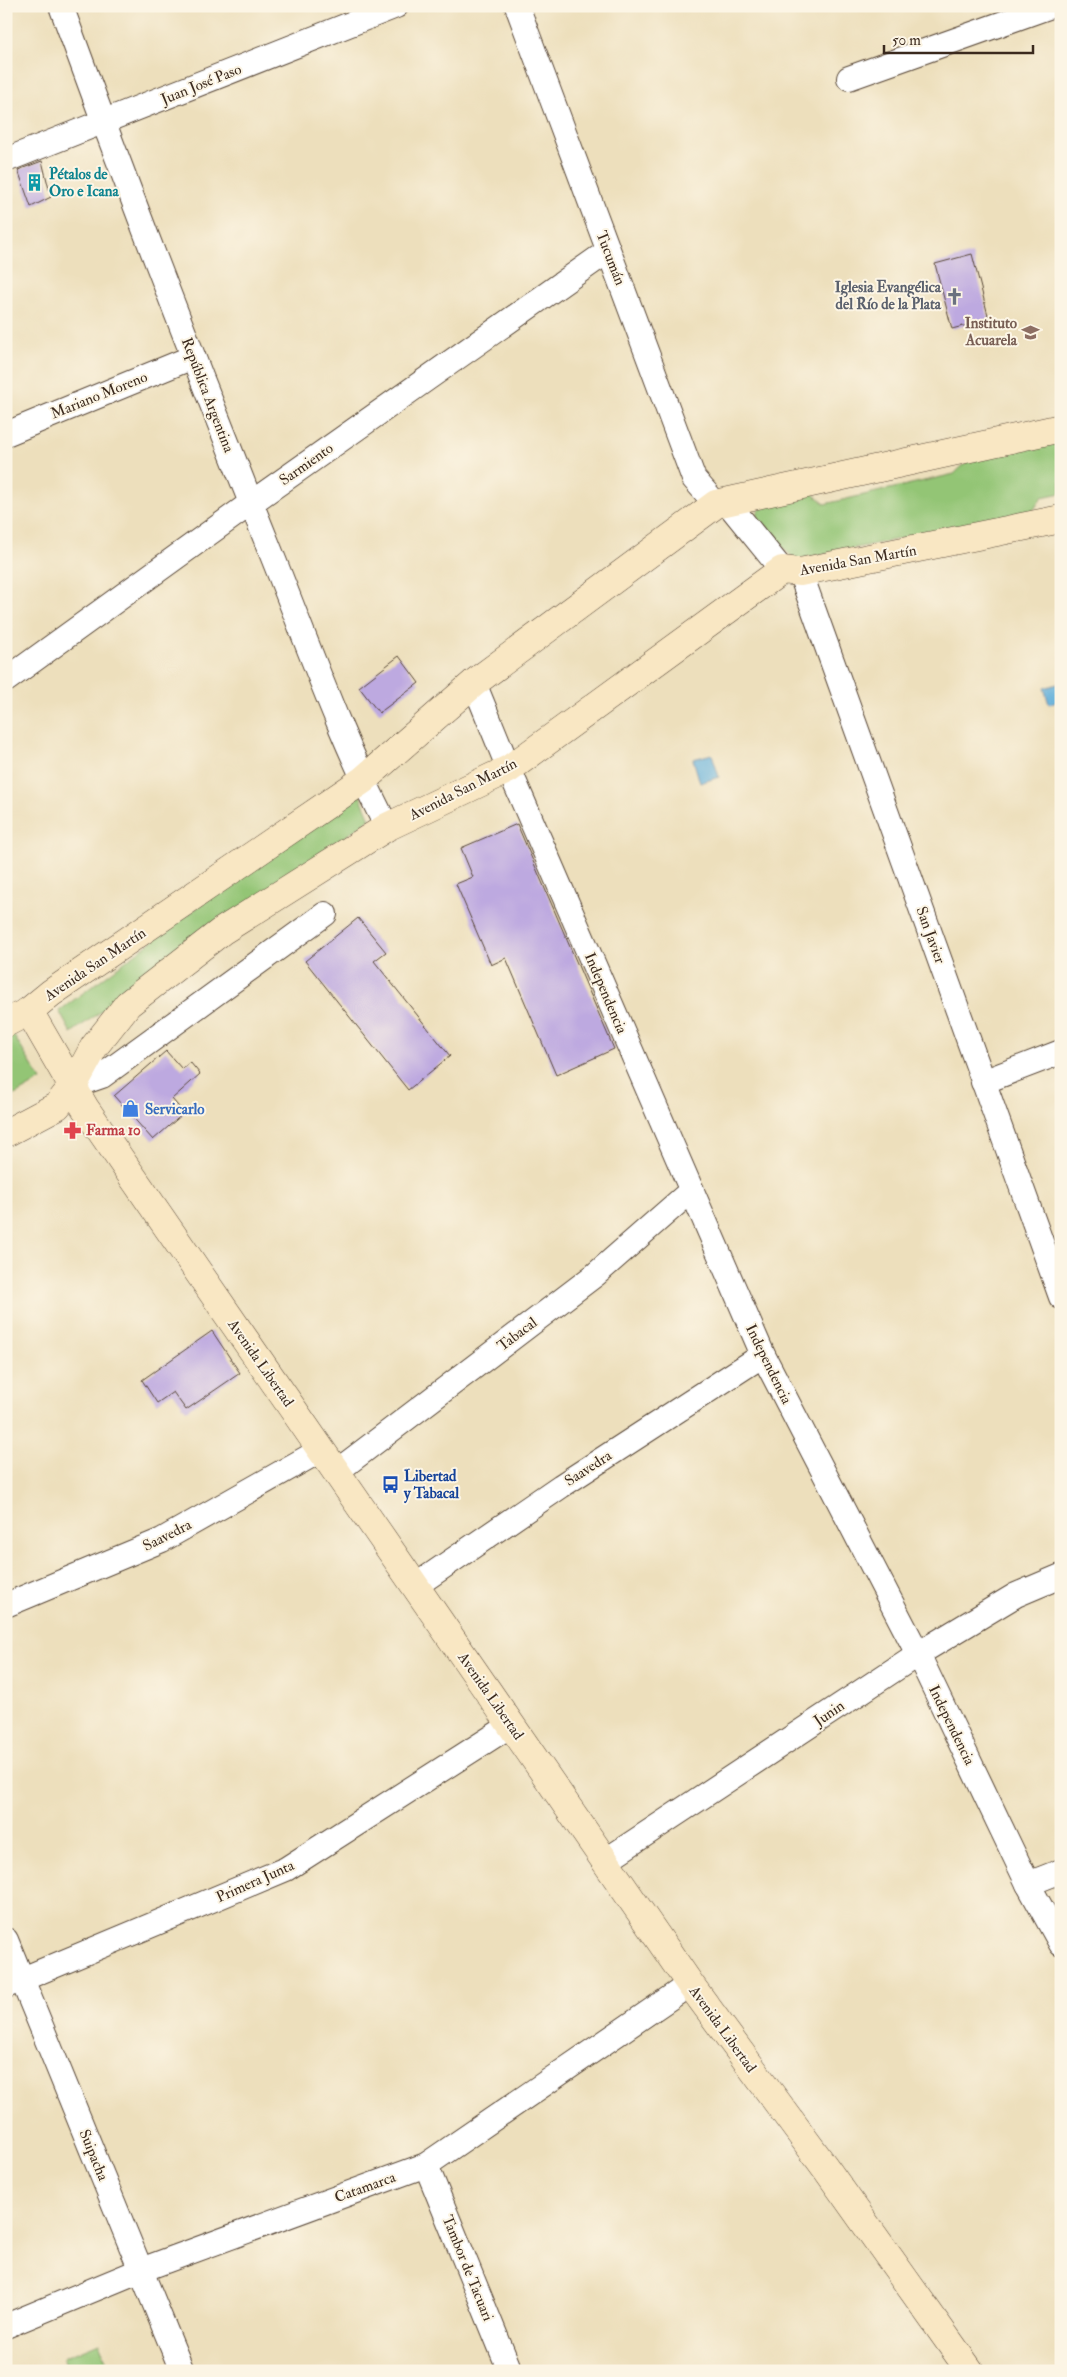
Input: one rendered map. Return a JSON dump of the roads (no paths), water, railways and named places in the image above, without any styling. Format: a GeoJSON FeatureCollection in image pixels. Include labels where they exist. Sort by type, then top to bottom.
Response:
{"type":"FeatureCollection","features":[{"type":"Feature","properties":{"kind":"main road","name":"Avenida San Martín"},"geometry":{"type":"LineString","coordinates":[[18,1017],[51,992],[363,780],[474,683],[721,502],[1061,428]]}},
{"type":"Feature","properties":{"kind":"main road","name":"Avenida San Martín"},"geometry":{"type":"LineString","coordinates":[[6,1133],[57,1106],[73,1086],[94,1048],[128,1004],[222,931],[388,827],[509,769],[791,571],[1061,519]]}},
{"type":"Feature","properties":{"kind":"main road","name":"Avenida Libertad"},"geometry":{"type":"LineString","coordinates":[[18,1017],[73,1086],[85,1108],[690,1984],[821,2162],[970,2371]]}},
{"type":"Feature","properties":{"kind":"street","name":"República Argentina"},"geometry":{"type":"LineString","coordinates":[[61,6],[103,123],[251,503],[363,780],[388,827]]}},
{"type":"Feature","properties":{"kind":"street","name":"Juan José Paso"},"geometry":{"type":"LineString","coordinates":[[6,160],[396,6]]}},
{"type":"Feature","properties":{"kind":"street","name":"Tucumán"},"geometry":{"type":"LineString","coordinates":[[517,6],[694,479],[721,502],[791,571]]}},
{"type":"Feature","properties":{"kind":"street"},"geometry":{"type":"LineString","coordinates":[[849,78],[1051,6]]}},
{"type":"Feature","properties":{"kind":"street","name":"Sarmiento"},"geometry":{"type":"LineString","coordinates":[[6,680],[251,503],[608,251]]}},
{"type":"Feature","properties":{"kind":"street","name":"Mariano Moreno"},"geometry":{"type":"LineString","coordinates":[[6,434],[193,357]]}},
{"type":"Feature","properties":{"kind":"street","name":"San Javier"},"geometry":{"type":"LineString","coordinates":[[791,571],[983,1082],[1061,1297]]}},
{"type":"Feature","properties":{"kind":"street","name":"Independencia"},"geometry":{"type":"LineString","coordinates":[[474,683],[509,769],[763,1355],[918,1654],[1028,1884],[1061,1944]]}},
{"type":"Feature","properties":{"kind":"street"},"geometry":{"type":"LineString","coordinates":[[73,1086],[102,1076],[325,914]]}},
{"type":"Feature","properties":{"kind":"street"},"geometry":{"type":"LineString","coordinates":[[983,1082],[1061,1052]]}},
{"type":"Feature","properties":{"kind":"street","name":"Tabacal"},"geometry":{"type":"LineString","coordinates":[[328,1461],[595,1275],[692,1190]]}},
{"type":"Feature","properties":{"kind":"street","name":"Saavedra"},"geometry":{"type":"LineString","coordinates":[[415,1586],[561,1486],[763,1355]]}},
{"type":"Feature","properties":{"kind":"street","name":"Saavedra"},"geometry":{"type":"LineString","coordinates":[[6,1605],[162,1540],[328,1461]]}},
{"type":"Feature","properties":{"kind":"street","name":"Junin"},"geometry":{"type":"LineString","coordinates":[[605,1861],[918,1654],[1016,1595],[1061,1576]]}},
{"type":"Feature","properties":{"kind":"street","name":"Primera Junta"},"geometry":{"type":"LineString","coordinates":[[15,1983],[286,1870],[511,1725]]}},
{"type":"Feature","properties":{"kind":"street"},"geometry":{"type":"LineString","coordinates":[[1028,1884],[1061,1871]]}},
{"type":"Feature","properties":{"kind":"street","name":"Suipacha"},"geometry":{"type":"LineString","coordinates":[[6,1940],[15,1983],[182,2371]]}},
{"type":"Feature","properties":{"kind":"street","name":"Catamarca"},"geometry":{"type":"LineString","coordinates":[[6,2326],[140,2270],[426,2165],[690,1984]]}},
{"type":"Feature","properties":{"kind":"street","name":"Tambor de Tacuari"},"geometry":{"type":"LineString","coordinates":[[426,2165],[510,2371]]}},
{"type":"Feature","properties":{"kind":"water"},"geometry":{"type":"Polygon","coordinates":[[[1061,683],[1061,701],[1049,704],[1044,688],[1061,683]]]}},
{"type":"Feature","properties":{"kind":"water"},"geometry":{"type":"Polygon","coordinates":[[[712,754],[719,777],[700,783],[693,759],[712,754]]]}},
{"type":"Feature","properties":{"kind":"place","name":"Pétalos de Oro e Icana"},"geometry":{"type":"Point","coordinates":[35,183]}},
{"type":"Feature","properties":{"kind":"place","name":"Iglesia Evangélica del Río de la Plata"},"geometry":{"type":"Point","coordinates":[955,296]}},
{"type":"Feature","properties":{"kind":"place","name":"Instituto Acuarela"},"geometry":{"type":"Point","coordinates":[1031,332]}},
{"type":"Feature","properties":{"kind":"place","name":"Servicarlo"},"geometry":{"type":"Point","coordinates":[131,1109]}},
{"type":"Feature","properties":{"kind":"place","name":"Farma 10"},"geometry":{"type":"Point","coordinates":[72,1130]}},
{"type":"Feature","properties":{"kind":"place","name":"Libertad y Tabacal"},"geometry":{"type":"Point","coordinates":[390,1485]}}]}
